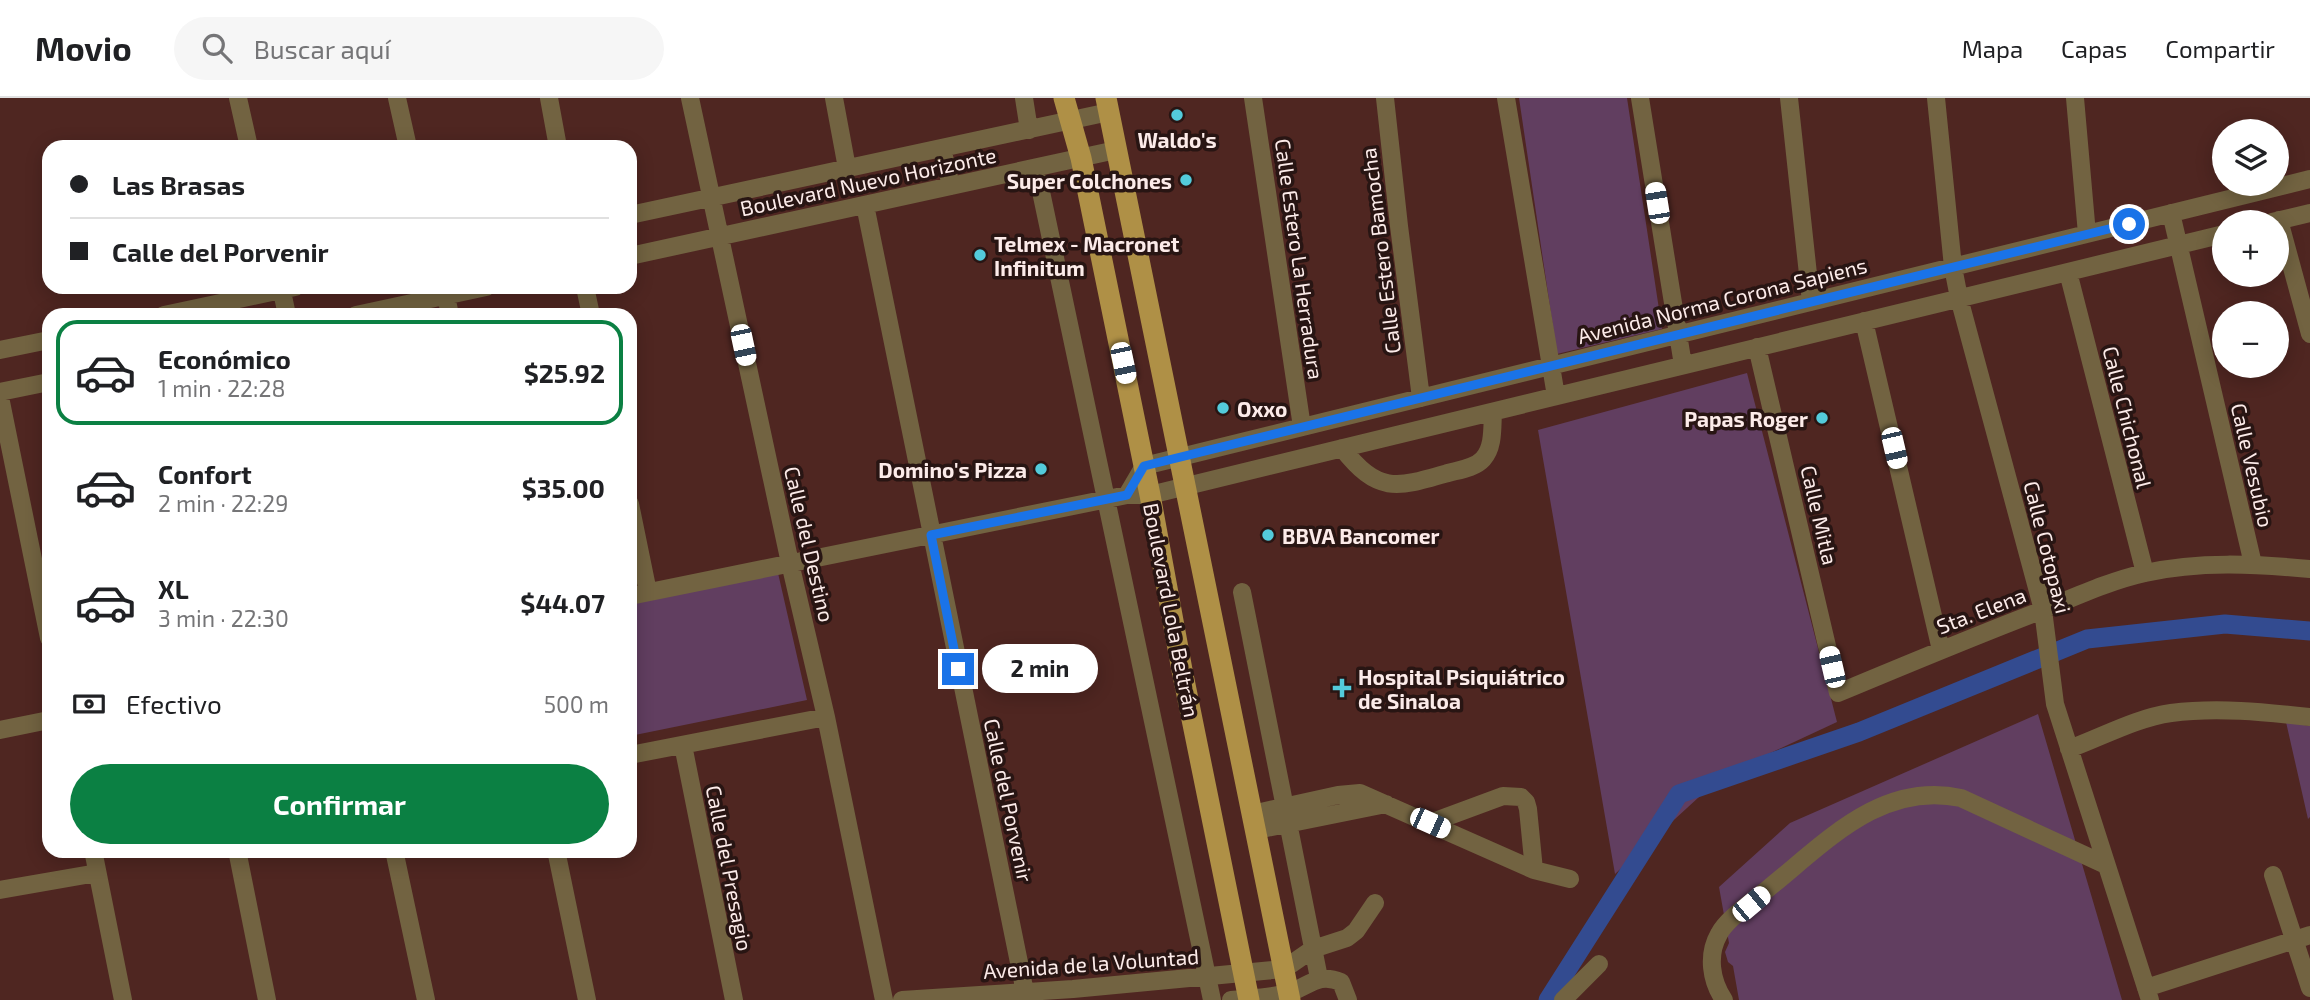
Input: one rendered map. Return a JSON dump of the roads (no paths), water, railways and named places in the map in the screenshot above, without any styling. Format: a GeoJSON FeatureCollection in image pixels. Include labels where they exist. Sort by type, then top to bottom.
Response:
{"type":"FeatureCollection","features":[{"type":"Feature","properties":{"kind":"main road","name":"Boulevard Lola Beltrán"},"geometry":{"type":"LineString","coordinates":[[1065,98],[1081,158],[1150,495],[1243,973],[1243,999]]}},
{"type":"Feature","properties":{"kind":"main road","name":"Boulevard Lola Beltrán"},"geometry":{"type":"LineString","coordinates":[[1108,105],[1289,996]]}},
{"type":"Feature","properties":{"kind":"street"},"geometry":{"type":"LineString","coordinates":[[238,98],[247,140]]}},
{"type":"Feature","properties":{"kind":"street"},"geometry":{"type":"LineString","coordinates":[[397,98],[406,140]]}},
{"type":"Feature","properties":{"kind":"street"},"geometry":{"type":"LineString","coordinates":[[549,98],[557,140]]}},
{"type":"Feature","properties":{"kind":"street","name":"Calle del Destino"},"geometry":{"type":"LineString","coordinates":[[690,98],[790,564],[826,717],[884,1000]]}},
{"type":"Feature","properties":{"kind":"street"},"geometry":{"type":"LineString","coordinates":[[834,98],[847,169]]}},
{"type":"Feature","properties":{"kind":"street"},"geometry":{"type":"LineString","coordinates":[[1024,98],[1029,130]]}},
{"type":"Feature","properties":{"kind":"street","name":"Calle Estero La Herradura"},"geometry":{"type":"LineString","coordinates":[[1253,98],[1302,427]]}},
{"type":"Feature","properties":{"kind":"street","name":"Calle Estero Bamocha"},"geometry":{"type":"LineString","coordinates":[[1385,98],[1421,398]]}},
{"type":"Feature","properties":{"kind":"street"},"geometry":{"type":"LineString","coordinates":[[1506,98],[1556,396]]}},
{"type":"Feature","properties":{"kind":"street"},"geometry":{"type":"LineString","coordinates":[[1640,98],[1683,365]]}},
{"type":"Feature","properties":{"kind":"street"},"geometry":{"type":"LineString","coordinates":[[1789,98],[1811,302]]}},
{"type":"Feature","properties":{"kind":"street","name":"Calle Cotopaxi"},"geometry":{"type":"LineString","coordinates":[[1936,98],[1953,267],[1959,298],[2043,610],[2055,704],[2148,994]]}},
{"type":"Feature","properties":{"kind":"street"},"geometry":{"type":"LineString","coordinates":[[2075,98],[2087,234]]}},
{"type":"Feature","properties":{"kind":"street","name":"Boulevard Nuevo Horizonte"},"geometry":{"type":"LineString","coordinates":[[637,214],[1071,121],[1108,105]]}},
{"type":"Feature","properties":{"kind":"street"},"geometry":{"type":"LineString","coordinates":[[942,148],[951,186]]}},
{"type":"Feature","properties":{"kind":"street","name":"Boulevard Nuevo Horizonte"},"geometry":{"type":"LineString","coordinates":[[637,254],[1116,150]]}},
{"type":"Feature","properties":{"kind":"street"},"geometry":{"type":"LineString","coordinates":[[1036,168],[1212,1000]]}},
{"type":"Feature","properties":{"kind":"street","name":"Avenida Norma Corona Sapiens"},"geometry":{"type":"LineString","coordinates":[[1144,466],[2310,179]]}},
{"type":"Feature","properties":{"kind":"street","name":"Calle del Porvenir"},"geometry":{"type":"LineString","coordinates":[[865,205],[1025,992]]}},
{"type":"Feature","properties":{"kind":"street","name":"Calle Vesubio"},"geometry":{"type":"LineString","coordinates":[[2171,213],[2253,564]]}},
{"type":"Feature","properties":{"kind":"street"},"geometry":{"type":"LineString","coordinates":[[2289,218],[2310,213]]}},
{"type":"Feature","properties":{"kind":"street"},"geometry":{"type":"LineString","coordinates":[[637,594],[1127,495],[1150,495],[2212,237]]}},
{"type":"Feature","properties":{"kind":"street"},"geometry":{"type":"LineString","coordinates":[[2289,266],[2310,334]]}},
{"type":"Feature","properties":{"kind":"street","name":"Calle Chichonal"},"geometry":{"type":"LineString","coordinates":[[2068,272],[2145,573]]}},
{"type":"Feature","properties":{"kind":"street"},"geometry":{"type":"LineString","coordinates":[[196,308],[259,294]]}},
{"type":"Feature","properties":{"kind":"street"},"geometry":{"type":"LineString","coordinates":[[389,308],[455,294]]}},
{"type":"Feature","properties":{"kind":"street"},"geometry":{"type":"LineString","coordinates":[[446,296],[449,308]]}},
{"type":"Feature","properties":{"kind":"street"},"geometry":{"type":"LineString","coordinates":[[1864,321],[1941,650]]}},
{"type":"Feature","properties":{"kind":"street"},"geometry":{"type":"LineString","coordinates":[[0,350],[42,341]]}},
{"type":"Feature","properties":{"kind":"street","name":"Calle Mitla"},"geometry":{"type":"LineString","coordinates":[[1757,347],[1838,693]]}},
{"type":"Feature","properties":{"kind":"street"},"geometry":{"type":"LineString","coordinates":[[42,384],[0,395],[42,603]]}},
{"type":"Feature","properties":{"kind":"street"},"geometry":{"type":"LineString","coordinates":[[1342,448],[1368,476],[1382,482],[1401,484],[1417,481],[1476,464],[1485,458],[1492,437],[1493,412]]}},
{"type":"Feature","properties":{"kind":"street"},"geometry":{"type":"LineString","coordinates":[[1127,495],[1144,466]]}},
{"type":"Feature","properties":{"kind":"street"},"geometry":{"type":"LineString","coordinates":[[637,538],[648,592]]}},
{"type":"Feature","properties":{"kind":"street","name":"Sta. Elena"},"geometry":{"type":"LineString","coordinates":[[1838,693],[2043,610],[2145,573],[2172,568],[2253,564],[2310,569]]}},
{"type":"Feature","properties":{"kind":"street"},"geometry":{"type":"LineString","coordinates":[[1242,592],[1319,978]]}},
{"type":"Feature","properties":{"kind":"street"},"geometry":{"type":"LineString","coordinates":[[2069,749],[2143,720],[2170,713],[2252,711],[2310,717]]}},
{"type":"Feature","properties":{"kind":"street"},"geometry":{"type":"LineString","coordinates":[[637,754],[826,717]]}},
{"type":"Feature","properties":{"kind":"street"},"geometry":{"type":"LineString","coordinates":[[0,730],[42,721]]}},
{"type":"Feature","properties":{"kind":"street","name":"Calle del Presagio"},"geometry":{"type":"LineString","coordinates":[[682,745],[734,1000]]}},
{"type":"Feature","properties":{"kind":"street"},"geometry":{"type":"LineString","coordinates":[[1254,822],[1351,793],[1371,796],[1534,870],[1570,879]]}},
{"type":"Feature","properties":{"kind":"street"},"geometry":{"type":"LineString","coordinates":[[1724,1000],[1713,976],[1712,958],[1720,931],[1803,860],[1864,813],[1888,803],[1927,794],[1961,798],[2106,864]]}},
{"type":"Feature","properties":{"kind":"street"},"geometry":{"type":"LineString","coordinates":[[1430,823],[1503,796],[1521,797],[1528,809],[1534,870]]}},
{"type":"Feature","properties":{"kind":"street"},"geometry":{"type":"LineString","coordinates":[[94,858],[123,1000]]}},
{"type":"Feature","properties":{"kind":"street"},"geometry":{"type":"LineString","coordinates":[[239,858],[267,1000]]}},
{"type":"Feature","properties":{"kind":"street"},"geometry":{"type":"LineString","coordinates":[[396,858],[426,1000]]}},
{"type":"Feature","properties":{"kind":"street"},"geometry":{"type":"LineString","coordinates":[[558,858],[587,1000]]}},
{"type":"Feature","properties":{"kind":"street"},"geometry":{"type":"LineString","coordinates":[[0,890],[97,873]]}},
{"type":"Feature","properties":{"kind":"street"},"geometry":{"type":"LineString","coordinates":[[2273,876],[2302,938],[2310,988]]}},
{"type":"Feature","properties":{"kind":"street"},"geometry":{"type":"LineString","coordinates":[[1284,969],[1313,949],[1348,938],[1375,903]]}},
{"type":"Feature","properties":{"kind":"street"},"geometry":{"type":"LineString","coordinates":[[2148,994],[2302,938]]}},
{"type":"Feature","properties":{"kind":"street"},"geometry":{"type":"LineString","coordinates":[[1563,1000],[1598,964]]}},
{"type":"Feature","properties":{"kind":"street","name":"Avenida de la Voluntad"},"geometry":{"type":"LineString","coordinates":[[902,1000],[1025,992],[1073,994],[1284,969]]}},
{"type":"Feature","properties":{"kind":"street"},"geometry":{"type":"LineString","coordinates":[[1243,999],[1289,996],[1319,978],[1332,978],[1341,982],[1349,1000]]}},
{"type":"Feature","properties":{"kind":"waterway"},"geometry":{"type":"LineString","coordinates":[[1548,1000],[1679,794],[1859,732],[2087,639],[2225,624],[2310,631]]}},
{"type":"Feature","properties":{"kind":"place","name":"Waldo's"},"geometry":{"type":"Point","coordinates":[1177,115]}},
{"type":"Feature","properties":{"kind":"place","name":"Super Colchones"},"geometry":{"type":"Point","coordinates":[1186,180]}},
{"type":"Feature","properties":{"kind":"place","name":"Telmex - Macronet Infinitum"},"geometry":{"type":"Point","coordinates":[980,255]}},
{"type":"Feature","properties":{"kind":"place","name":"Oxxo"},"geometry":{"type":"Point","coordinates":[1223,408]}},
{"type":"Feature","properties":{"kind":"place","name":"Papas Roger"},"geometry":{"type":"Point","coordinates":[1822,418]}},
{"type":"Feature","properties":{"kind":"place","name":"Domino's Pizza"},"geometry":{"type":"Point","coordinates":[1041,469]}},
{"type":"Feature","properties":{"kind":"place","name":"BBVA Bancomer"},"geometry":{"type":"Point","coordinates":[1268,535]}},
{"type":"Feature","properties":{"kind":"place","name":"Hospital Psiquiátrico de Sinaloa"},"geometry":{"type":"Point","coordinates":[1342,688]}}]}
